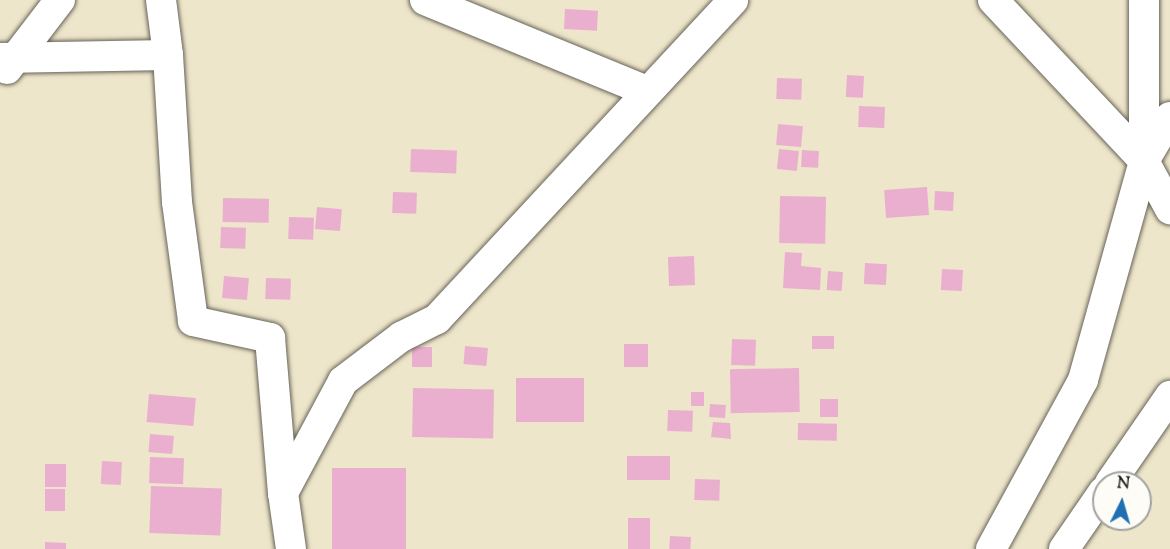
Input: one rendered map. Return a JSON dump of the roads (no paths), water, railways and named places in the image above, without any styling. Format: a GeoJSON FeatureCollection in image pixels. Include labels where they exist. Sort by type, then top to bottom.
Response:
{"type":"FeatureCollection","features":[{"type":"Feature","properties":{"kind":"street"},"geometry":{"type":"LineString","coordinates":[[5,65],[60,0]]}},
{"type":"Feature","properties":{"kind":"street"},"geometry":{"type":"LineString","coordinates":[[161,0],[168,55],[177,202],[193,321],[270,338],[283,493],[291,549]]}},
{"type":"Feature","properties":{"kind":"street"},"geometry":{"type":"LineString","coordinates":[[425,0],[646,91]]}},
{"type":"Feature","properties":{"kind":"street"},"geometry":{"type":"LineString","coordinates":[[283,493],[343,381],[400,337],[437,319],[646,91],[733,0]]}},
{"type":"Feature","properties":{"kind":"street"},"geometry":{"type":"LineString","coordinates":[[993,0],[1144,161],[1170,209]]}},
{"type":"Feature","properties":{"kind":"street"},"geometry":{"type":"LineString","coordinates":[[1144,0],[1144,161]]}},
{"type":"Feature","properties":{"kind":"street"},"geometry":{"type":"LineString","coordinates":[[5,65],[168,55]]}},
{"type":"Feature","properties":{"kind":"street"},"geometry":{"type":"LineString","coordinates":[[991,549],[1083,380],[1144,161],[1170,117]]}},
{"type":"Feature","properties":{"kind":"street"},"geometry":{"type":"LineString","coordinates":[[1118,471],[1170,396]]}},
{"type":"Feature","properties":{"kind":"street"},"geometry":{"type":"LineString","coordinates":[[1064,549],[1092,508]]}}]}
